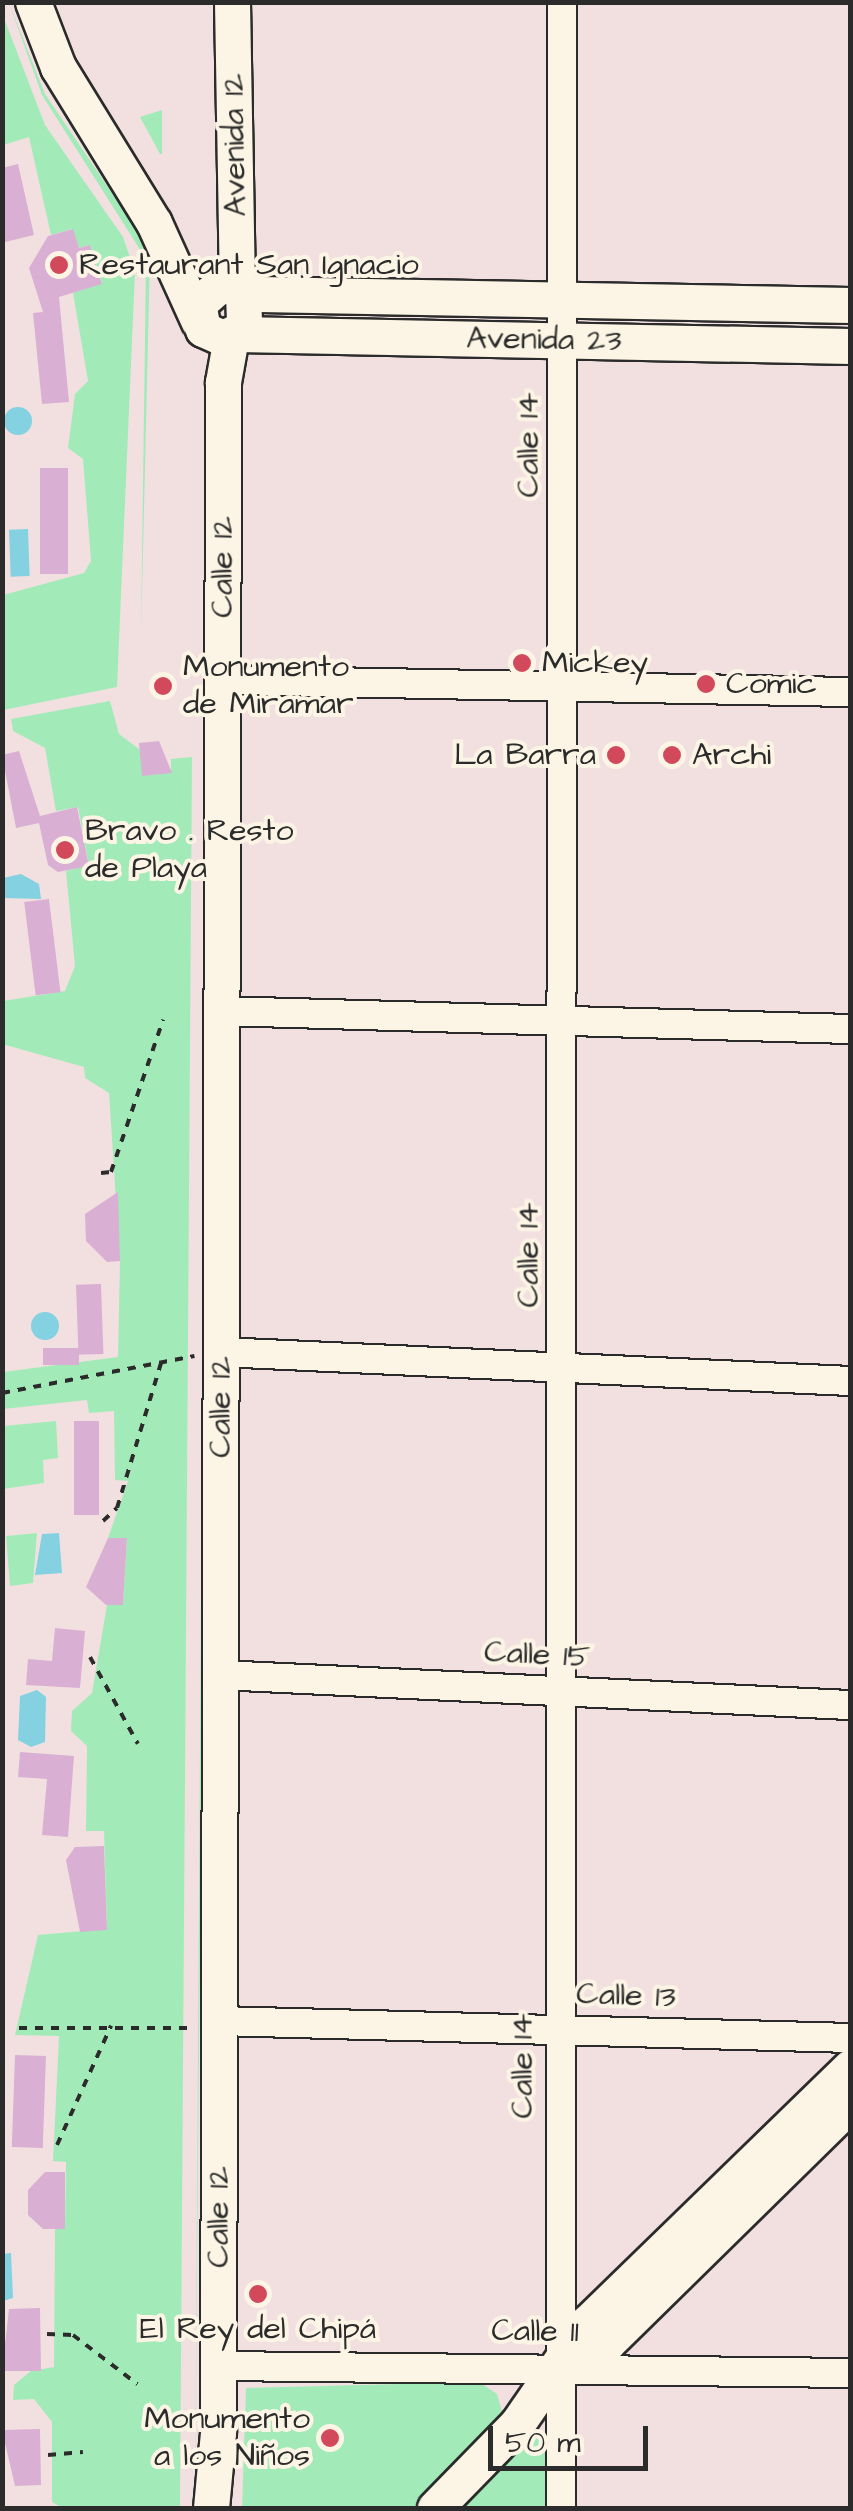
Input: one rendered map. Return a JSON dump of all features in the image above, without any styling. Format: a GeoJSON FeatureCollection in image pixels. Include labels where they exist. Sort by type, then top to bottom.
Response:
{"type":"FeatureCollection","features":[{"type":"Feature","properties":{"kind":"main road"},"geometry":{"type":"LineString","coordinates":[[33,2],[46,41],[217,330]]}},
{"type":"Feature","properties":{"kind":"main road","name":"Avenida 12"},"geometry":{"type":"LineString","coordinates":[[217,330],[250,314],[240,290],[232,2]]}},
{"type":"Feature","properties":{"kind":"main road"},"geometry":{"type":"LineString","coordinates":[[217,330],[206,290],[240,290]]}},
{"type":"Feature","properties":{"kind":"main road","name":"Avenida 23"},"geometry":{"type":"LineString","coordinates":[[240,290],[850,305]]}},
{"type":"Feature","properties":{"kind":"main road","name":"Avenida 23"},"geometry":{"type":"LineString","coordinates":[[217,330],[850,346]]}},
{"type":"Feature","properties":{"kind":"main road","name":"Calle 12"},"geometry":{"type":"LineString","coordinates":[[217,330],[223,382],[222,1011],[208,1354],[220,1675],[205,2025],[218,2432]]}},
{"type":"Feature","properties":{"kind":"main road"},"geometry":{"type":"LineString","coordinates":[[434,2508],[561,2367],[587,2323],[850,2068]]}},
{"type":"Feature","properties":{"kind":"main road"},"geometry":{"type":"LineString","coordinates":[[561,2367],[607,2344],[850,2104]]}},
{"type":"Feature","properties":{"kind":"main road"},"geometry":{"type":"LineString","coordinates":[[211,2508],[218,2432]]}},
{"type":"Feature","properties":{"kind":"main road"},"geometry":{"type":"LineString","coordinates":[[218,2432],[230,2508]]}},
{"type":"Feature","properties":{"kind":"street"},"geometry":{"type":"LineString","coordinates":[[46,41],[54,2]]}},
{"type":"Feature","properties":{"kind":"street","name":"Calle 14"},"geometry":{"type":"LineString","coordinates":[[561,2508],[559,1691],[566,1023],[562,2]]}},
{"type":"Feature","properties":{"kind":"street"},"geometry":{"type":"LineString","coordinates":[[222,680],[850,692]]}},
{"type":"Feature","properties":{"kind":"street"},"geometry":{"type":"LineString","coordinates":[[222,1011],[850,1029]]}},
{"type":"Feature","properties":{"kind":"street"},"geometry":{"type":"LineString","coordinates":[[208,1354],[850,1381]]}},
{"type":"Feature","properties":{"kind":"street","name":"Calle 15"},"geometry":{"type":"LineString","coordinates":[[220,1675],[850,1705]]}},
{"type":"Feature","properties":{"kind":"street","name":"Calle 13"},"geometry":{"type":"LineString","coordinates":[[205,2025],[558,2029],[850,2038]]}},
{"type":"Feature","properties":{"kind":"street","name":"Calle 11"},"geometry":{"type":"LineString","coordinates":[[218,2366],[850,2373]]}},
{"type":"Feature","properties":{"kind":"path"},"geometry":{"type":"LineString","coordinates":[[101,1173],[111,1172],[163,1020]]}},
{"type":"Feature","properties":{"kind":"path"},"geometry":{"type":"LineString","coordinates":[[2,1393],[208,1354]]}},
{"type":"Feature","properties":{"kind":"path"},"geometry":{"type":"LineString","coordinates":[[103,1521],[117,1508],[162,1360]]}},
{"type":"Feature","properties":{"kind":"path"},"geometry":{"type":"LineString","coordinates":[[90,1657],[138,1744]]}},
{"type":"Feature","properties":{"kind":"path"},"geometry":{"type":"LineString","coordinates":[[57,2144],[112,2025]]}},
{"type":"Feature","properties":{"kind":"path"},"geometry":{"type":"LineString","coordinates":[[20,2028],[205,2025]]}},
{"type":"Feature","properties":{"kind":"path"},"geometry":{"type":"LineString","coordinates":[[47,2334],[73,2336],[137,2384]]}},
{"type":"Feature","properties":{"kind":"path"},"geometry":{"type":"LineString","coordinates":[[48,2455],[83,2452]]}},
{"type":"Feature","properties":{"kind":"green space"},"geometry":{"type":"Polygon","coordinates":[[[9,3],[45,94],[137,230],[150,258],[141,636],[146,259],[42,95],[9,3]]]}},
{"type":"Feature","properties":{"kind":"green space"},"geometry":{"type":"Polygon","coordinates":[[[2,13],[45,125],[123,237],[135,272],[117,687],[3,710],[3,595],[84,573],[91,561],[83,459],[68,448],[75,394],[88,381],[73,293],[102,283],[90,245],[79,248],[72,229],[51,235],[29,137],[3,145],[2,13]]]}},
{"type":"Feature","properties":{"kind":"green space"},"geometry":{"type":"Polygon","coordinates":[[[162,110],[162,154],[160,154],[140,117],[162,110]]]}},
{"type":"Feature","properties":{"kind":"green space"},"geometry":{"type":"Polygon","coordinates":[[[207,671],[211,671],[195,2508],[207,671]]]}},
{"type":"Feature","properties":{"kind":"green space"},"geometry":{"type":"Polygon","coordinates":[[[110,701],[119,734],[171,773],[171,759],[192,757],[180,2508],[62,2508],[52,2502],[52,2422],[34,2399],[13,2400],[14,2385],[31,2371],[54,2367],[55,2229],[65,2228],[66,2162],[53,2161],[59,2036],[15,2035],[38,1935],[107,1929],[104,1831],[86,1831],[87,1746],[71,1731],[72,1711],[92,1693],[107,1605],[123,1604],[127,1538],[108,1538],[128,1481],[115,1480],[114,1411],[89,1413],[87,1400],[3,1409],[3,1372],[118,1357],[120,1261],[109,1093],[85,1078],[84,1067],[2,1044],[3,1001],[65,991],[75,966],[66,871],[89,865],[78,807],[56,811],[45,748],[13,731],[11,719],[110,701]]]}},
{"type":"Feature","properties":{"kind":"green space"},"geometry":{"type":"Polygon","coordinates":[[[56,1421],[58,1458],[43,1460],[44,1483],[3,1489],[3,1426],[56,1421]]]}},
{"type":"Feature","properties":{"kind":"green space"},"geometry":{"type":"Polygon","coordinates":[[[37,1533],[33,1583],[10,1586],[6,1536],[37,1533]]]}},
{"type":"Feature","properties":{"kind":"green space"},"geometry":{"type":"Polygon","coordinates":[[[479,2382],[497,2394],[503,2415],[419,2508],[242,2508],[246,2388],[479,2382]]]}},
{"type":"Feature","properties":{"kind":"green space"},"geometry":{"type":"Polygon","coordinates":[[[530,2431],[546,2439],[547,2508],[449,2508],[530,2431]]]}},
{"type":"Feature","properties":{"kind":"water"},"geometry":{"type":"Polygon","coordinates":[[[18,407],[28,411],[32,421],[28,431],[18,435],[8,431],[4,421],[8,411],[18,407]]]}},
{"type":"Feature","properties":{"kind":"water"},"geometry":{"type":"Polygon","coordinates":[[[28,529],[30,576],[11,577],[9,530],[28,529]]]}},
{"type":"Feature","properties":{"kind":"water"},"geometry":{"type":"Polygon","coordinates":[[[21,874],[39,884],[41,899],[3,898],[3,878],[21,874]]]}},
{"type":"Feature","properties":{"kind":"water"},"geometry":{"type":"Polygon","coordinates":[[[45,1312],[55,1316],[59,1326],[55,1336],[45,1340],[35,1336],[31,1326],[35,1316],[45,1312]]]}},
{"type":"Feature","properties":{"kind":"water"},"geometry":{"type":"Polygon","coordinates":[[[59,1533],[62,1573],[35,1575],[42,1534],[59,1533]]]}},
{"type":"Feature","properties":{"kind":"water"},"geometry":{"type":"Polygon","coordinates":[[[37,1690],[46,1697],[45,1742],[31,1747],[18,1740],[20,1696],[37,1690]]]}},
{"type":"Feature","properties":{"kind":"water"},"geometry":{"type":"Polygon","coordinates":[[[11,2253],[13,2298],[3,2301],[3,2254],[11,2253]]]}},
{"type":"Feature","properties":{"kind":"building"},"geometry":{"type":"Polygon","coordinates":[[[18,164],[34,235],[5,242],[2,168],[18,164]]]}},
{"type":"Feature","properties":{"kind":"building"},"geometry":{"type":"Polygon","coordinates":[[[73,229],[79,248],[90,245],[102,284],[59,297],[69,402],[42,404],[33,313],[43,312],[29,268],[48,236],[73,229]]]}},
{"type":"Feature","properties":{"kind":"building"},"geometry":{"type":"Polygon","coordinates":[[[40,468],[68,468],[68,574],[40,574],[40,468]]]}},
{"type":"Feature","properties":{"kind":"building"},"geometry":{"type":"Polygon","coordinates":[[[159,741],[172,773],[142,776],[139,743],[159,741]]]}},
{"type":"Feature","properties":{"kind":"building"},"geometry":{"type":"Polygon","coordinates":[[[19,751],[40,816],[77,807],[89,866],[58,872],[48,865],[39,823],[16,828],[2,755],[19,751]]]}},
{"type":"Feature","properties":{"kind":"building"},"geometry":{"type":"Polygon","coordinates":[[[49,899],[60,992],[36,995],[24,902],[49,899]]]}},
{"type":"Feature","properties":{"kind":"building"},"geometry":{"type":"Polygon","coordinates":[[[118,1192],[120,1261],[107,1262],[86,1241],[85,1214],[118,1192]]]}},
{"type":"Feature","properties":{"kind":"building"},"geometry":{"type":"Polygon","coordinates":[[[101,1284],[103,1354],[78,1355],[76,1285],[101,1284]]]}},
{"type":"Feature","properties":{"kind":"building"},"geometry":{"type":"Polygon","coordinates":[[[43,1348],[79,1348],[79,1365],[43,1365],[43,1348]]]}},
{"type":"Feature","properties":{"kind":"building"},"geometry":{"type":"Polygon","coordinates":[[[74,1421],[99,1421],[99,1515],[74,1515],[74,1421]]]}},
{"type":"Feature","properties":{"kind":"building"},"geometry":{"type":"Polygon","coordinates":[[[108,1538],[127,1538],[123,1605],[106,1605],[86,1587],[108,1538]]]}},
{"type":"Feature","properties":{"kind":"building"},"geometry":{"type":"Polygon","coordinates":[[[55,1628],[85,1631],[80,1688],[26,1685],[28,1659],[52,1661],[55,1628]]]}},
{"type":"Feature","properties":{"kind":"building"},"geometry":{"type":"Polygon","coordinates":[[[20,1752],[74,1756],[68,1837],[42,1835],[47,1779],[18,1777],[20,1752]]]}},
{"type":"Feature","properties":{"kind":"building"},"geometry":{"type":"Polygon","coordinates":[[[104,1846],[107,1930],[80,1932],[66,1860],[75,1847],[104,1846]]]}},
{"type":"Feature","properties":{"kind":"building"},"geometry":{"type":"Polygon","coordinates":[[[15,2055],[46,2056],[43,2148],[12,2147],[15,2055]]]}},
{"type":"Feature","properties":{"kind":"building"},"geometry":{"type":"Polygon","coordinates":[[[45,2172],[65,2172],[65,2229],[43,2229],[28,2215],[28,2190],[45,2172]]]}},
{"type":"Feature","properties":{"kind":"building"},"geometry":{"type":"Polygon","coordinates":[[[40,2308],[41,2371],[2,2371],[9,2309],[40,2308]]]}},
{"type":"Feature","properties":{"kind":"building"},"geometry":{"type":"Polygon","coordinates":[[[40,2429],[41,2485],[15,2486],[2,2430],[40,2429]]]}},
{"type":"Feature","properties":{"kind":"place","name":"Restaurant San Ignacio"},"geometry":{"type":"Point","coordinates":[59,265]}},
{"type":"Feature","properties":{"kind":"place","name":"Mickey"},"geometry":{"type":"Point","coordinates":[522,663]}},
{"type":"Feature","properties":{"kind":"place","name":"Comic"},"geometry":{"type":"Point","coordinates":[706,684]}},
{"type":"Feature","properties":{"kind":"place","name":"Monumento de Miramar"},"geometry":{"type":"Point","coordinates":[163,686]}},
{"type":"Feature","properties":{"kind":"place","name":"La Barra"},"geometry":{"type":"Point","coordinates":[616,755]}},
{"type":"Feature","properties":{"kind":"place","name":"Archi"},"geometry":{"type":"Point","coordinates":[672,755]}},
{"type":"Feature","properties":{"kind":"place","name":"Bravo . Resto de Playa"},"geometry":{"type":"Point","coordinates":[65,850]}},
{"type":"Feature","properties":{"kind":"place","name":"El Rey del Chipá"},"geometry":{"type":"Point","coordinates":[258,2294]}},
{"type":"Feature","properties":{"kind":"place","name":"Monumento a los Niños"},"geometry":{"type":"Point","coordinates":[330,2438]}}]}
